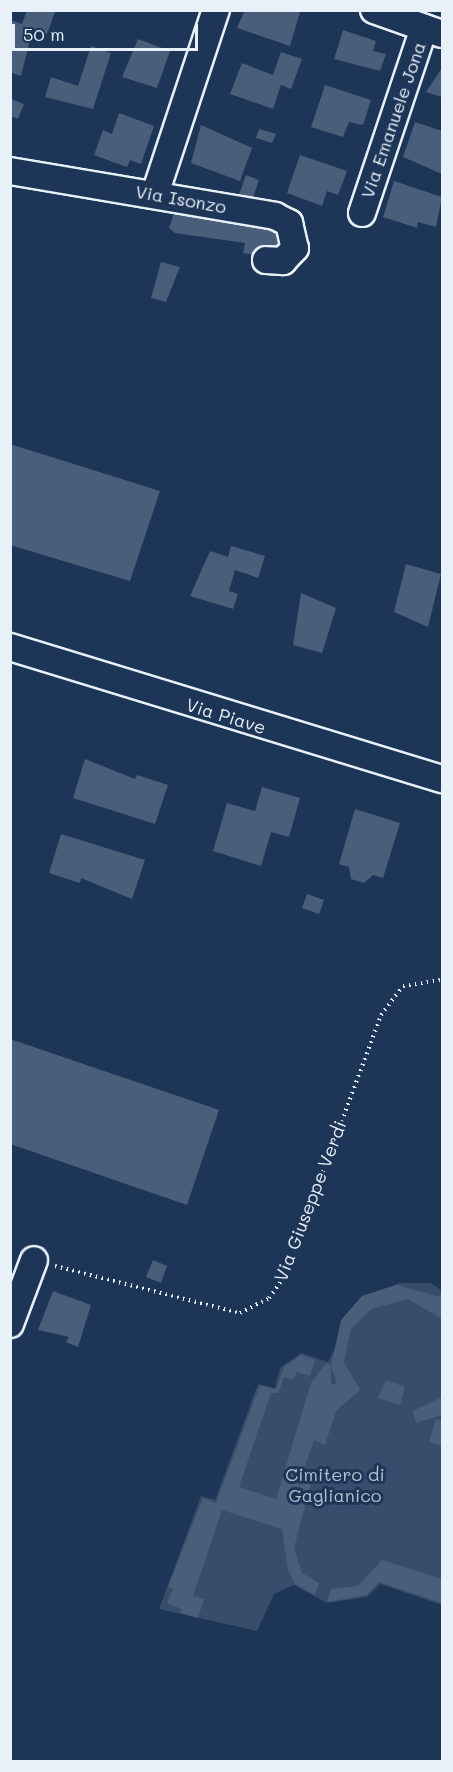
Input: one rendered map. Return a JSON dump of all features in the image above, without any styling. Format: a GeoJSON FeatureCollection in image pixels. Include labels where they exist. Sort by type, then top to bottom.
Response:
{"type":"FeatureCollection","features":[{"type":"Feature","properties":{"kind":"street"},"geometry":{"type":"LineString","coordinates":[[155,194],[216,10]]}},
{"type":"Feature","properties":{"kind":"street","name":"Via Emanuele Jona"},"geometry":{"type":"LineString","coordinates":[[362,213],[433,31],[374,10]]}},
{"type":"Feature","properties":{"kind":"street","name":"Via Isonzo"},"geometry":{"type":"LineString","coordinates":[[10,171],[155,194],[289,223],[295,248],[283,261],[266,260]]}},
{"type":"Feature","properties":{"kind":"street","name":"Via Piave"},"geometry":{"type":"LineString","coordinates":[[10,647],[442,779]]}},
{"type":"Feature","properties":{"kind":"street"},"geometry":{"type":"LineString","coordinates":[[10,1324],[34,1260]]}},
{"type":"Feature","properties":{"kind":"path","name":"Via Giuseppe Verdi"},"geometry":{"type":"LineString","coordinates":[[34,1260],[240,1313],[269,1298],[283,1279],[381,1015],[403,986],[442,980]]}},
{"type":"Feature","properties":{"kind":"green space","name":"Cimitero di Gaglianico"},"geometry":{"type":"Polygon","coordinates":[[[400,1283],[431,1283],[442,1291],[442,1605],[380,1584],[367,1597],[327,1603],[294,1585],[274,1594],[257,1631],[159,1609],[201,1496],[215,1500],[258,1384],[275,1388],[280,1368],[301,1353],[328,1362],[360,1298],[400,1283]]]}},
{"type":"Feature","properties":{"kind":"building"},"geometry":{"type":"Polygon","coordinates":[[[27,10],[55,12],[47,34],[33,28],[21,76],[10,72],[10,20],[22,24],[27,10]]]}},
{"type":"Feature","properties":{"kind":"building"},"geometry":{"type":"Polygon","coordinates":[[[245,10],[300,12],[290,46],[237,28],[245,10]]]}},
{"type":"Feature","properties":{"kind":"building"},"geometry":{"type":"Polygon","coordinates":[[[343,30],[376,41],[373,51],[386,54],[380,71],[334,59],[343,30]]]}},
{"type":"Feature","properties":{"kind":"building"},"geometry":{"type":"Polygon","coordinates":[[[138,39],[170,51],[157,88],[122,77],[138,39]]]}},
{"type":"Feature","properties":{"kind":"building"},"geometry":{"type":"Polygon","coordinates":[[[91,46],[111,53],[93,109],[45,97],[51,77],[78,86],[91,46]]]}},
{"type":"Feature","properties":{"kind":"building"},"geometry":{"type":"Polygon","coordinates":[[[281,52],[302,59],[291,89],[281,85],[273,109],[230,94],[242,63],[273,75],[281,52]]]}},
{"type":"Feature","properties":{"kind":"building"},"geometry":{"type":"Polygon","coordinates":[[[442,68],[442,97],[426,92],[442,68]]]}},
{"type":"Feature","properties":{"kind":"building"},"geometry":{"type":"Polygon","coordinates":[[[325,85],[371,100],[363,125],[349,122],[343,137],[311,127],[325,85]]]}},
{"type":"Feature","properties":{"kind":"building"},"geometry":{"type":"Polygon","coordinates":[[[11,99],[24,104],[18,119],[10,116],[11,99]]]}},
{"type":"Feature","properties":{"kind":"building"},"geometry":{"type":"Polygon","coordinates":[[[119,113],[154,126],[141,164],[130,160],[127,167],[94,155],[103,130],[112,134],[119,113]]]}},
{"type":"Feature","properties":{"kind":"building"},"geometry":{"type":"Polygon","coordinates":[[[415,122],[442,131],[442,174],[403,157],[415,122]]]}},
{"type":"Feature","properties":{"kind":"building"},"geometry":{"type":"Polygon","coordinates":[[[201,125],[252,148],[240,181],[191,163],[201,125]]]}},
{"type":"Feature","properties":{"kind":"building"},"geometry":{"type":"Polygon","coordinates":[[[259,129],[276,134],[272,143],[256,138],[259,129]]]}},
{"type":"Feature","properties":{"kind":"building"},"geometry":{"type":"Polygon","coordinates":[[[300,155],[347,171],[338,195],[327,191],[322,206],[287,193],[300,155]]]}},
{"type":"Feature","properties":{"kind":"building"},"geometry":{"type":"Polygon","coordinates":[[[246,175],[259,180],[250,206],[237,200],[246,175]]]}},
{"type":"Feature","properties":{"kind":"building"},"geometry":{"type":"Polygon","coordinates":[[[394,181],[442,197],[436,227],[418,222],[417,228],[383,217],[394,181]]]}},
{"type":"Feature","properties":{"kind":"building"},"geometry":{"type":"Polygon","coordinates":[[[175,210],[281,229],[276,258],[243,253],[245,243],[175,233],[169,228],[175,210]]]}},
{"type":"Feature","properties":{"kind":"building"},"geometry":{"type":"Polygon","coordinates":[[[161,262],[180,267],[166,302],[151,298],[161,262]]]}},
{"type":"Feature","properties":{"kind":"building"},"geometry":{"type":"Polygon","coordinates":[[[10,444],[160,491],[130,581],[10,545],[10,444]]]}},
{"type":"Feature","properties":{"kind":"building"},"geometry":{"type":"Polygon","coordinates":[[[231,546],[265,556],[258,578],[235,570],[229,591],[238,594],[233,609],[190,596],[210,551],[228,557],[231,546]]]}},
{"type":"Feature","properties":{"kind":"building"},"geometry":{"type":"Polygon","coordinates":[[[406,564],[441,574],[428,627],[394,612],[406,564]]]}},
{"type":"Feature","properties":{"kind":"building"},"geometry":{"type":"Polygon","coordinates":[[[301,593],[336,608],[322,653],[293,645],[301,593]]]}},
{"type":"Feature","properties":{"kind":"building"},"geometry":{"type":"Polygon","coordinates":[[[85,759],[135,779],[137,775],[168,785],[155,824],[73,798],[85,759]]]}},
{"type":"Feature","properties":{"kind":"building"},"geometry":{"type":"Polygon","coordinates":[[[262,787],[300,798],[289,837],[271,832],[261,866],[213,851],[227,803],[255,811],[262,787]]]}},
{"type":"Feature","properties":{"kind":"building"},"geometry":{"type":"Polygon","coordinates":[[[355,809],[400,823],[383,878],[373,875],[364,883],[351,879],[349,867],[339,864],[355,809]]]}},
{"type":"Feature","properties":{"kind":"building"},"geometry":{"type":"Polygon","coordinates":[[[61,834],[145,860],[132,899],[81,878],[80,883],[49,873],[61,834]]]}},
{"type":"Feature","properties":{"kind":"building"},"geometry":{"type":"Polygon","coordinates":[[[307,894],[324,900],[319,914],[302,908],[307,894]]]}},
{"type":"Feature","properties":{"kind":"building"},"geometry":{"type":"Polygon","coordinates":[[[10,1039],[219,1110],[187,1205],[10,1144],[10,1039]]]}},
{"type":"Feature","properties":{"kind":"building"},"geometry":{"type":"Polygon","coordinates":[[[153,1260],[167,1266],[161,1283],[146,1277],[153,1260]]]}},
{"type":"Feature","properties":{"kind":"building"},"geometry":{"type":"Polygon","coordinates":[[[396,1285],[441,1297],[442,1319],[408,1299],[371,1309],[351,1329],[344,1362],[360,1390],[336,1411],[325,1445],[314,1440],[300,1480],[311,1483],[294,1548],[302,1573],[319,1583],[315,1595],[295,1584],[288,1570],[282,1529],[222,1510],[193,1596],[204,1599],[198,1618],[181,1613],[182,1609],[167,1603],[173,1588],[168,1587],[203,1498],[216,1503],[260,1385],[276,1390],[284,1367],[301,1355],[315,1360],[310,1376],[297,1372],[293,1380],[284,1377],[278,1393],[271,1393],[239,1487],[276,1499],[311,1383],[326,1363],[331,1366],[341,1320],[362,1296],[396,1285]],[[331,1366],[331,1385],[337,1383],[331,1366]]]}},
{"type":"Feature","properties":{"kind":"building"},"geometry":{"type":"Polygon","coordinates":[[[53,1291],[91,1305],[78,1347],[66,1342],[69,1337],[38,1330],[53,1291]]]}},
{"type":"Feature","properties":{"kind":"building"},"geometry":{"type":"Polygon","coordinates":[[[386,1380],[405,1387],[400,1405],[378,1398],[386,1380]]]}},
{"type":"Feature","properties":{"kind":"building"},"geometry":{"type":"Polygon","coordinates":[[[442,1397],[442,1415],[416,1423],[413,1411],[442,1397]]]}},
{"type":"Feature","properties":{"kind":"building"},"geometry":{"type":"Polygon","coordinates":[[[436,1419],[442,1421],[442,1446],[429,1442],[436,1419]]]}},
{"type":"Feature","properties":{"kind":"building"},"geometry":{"type":"Polygon","coordinates":[[[382,1560],[442,1579],[442,1603],[379,1582],[367,1595],[327,1602],[331,1589],[358,1586],[382,1560]]]}}]}
